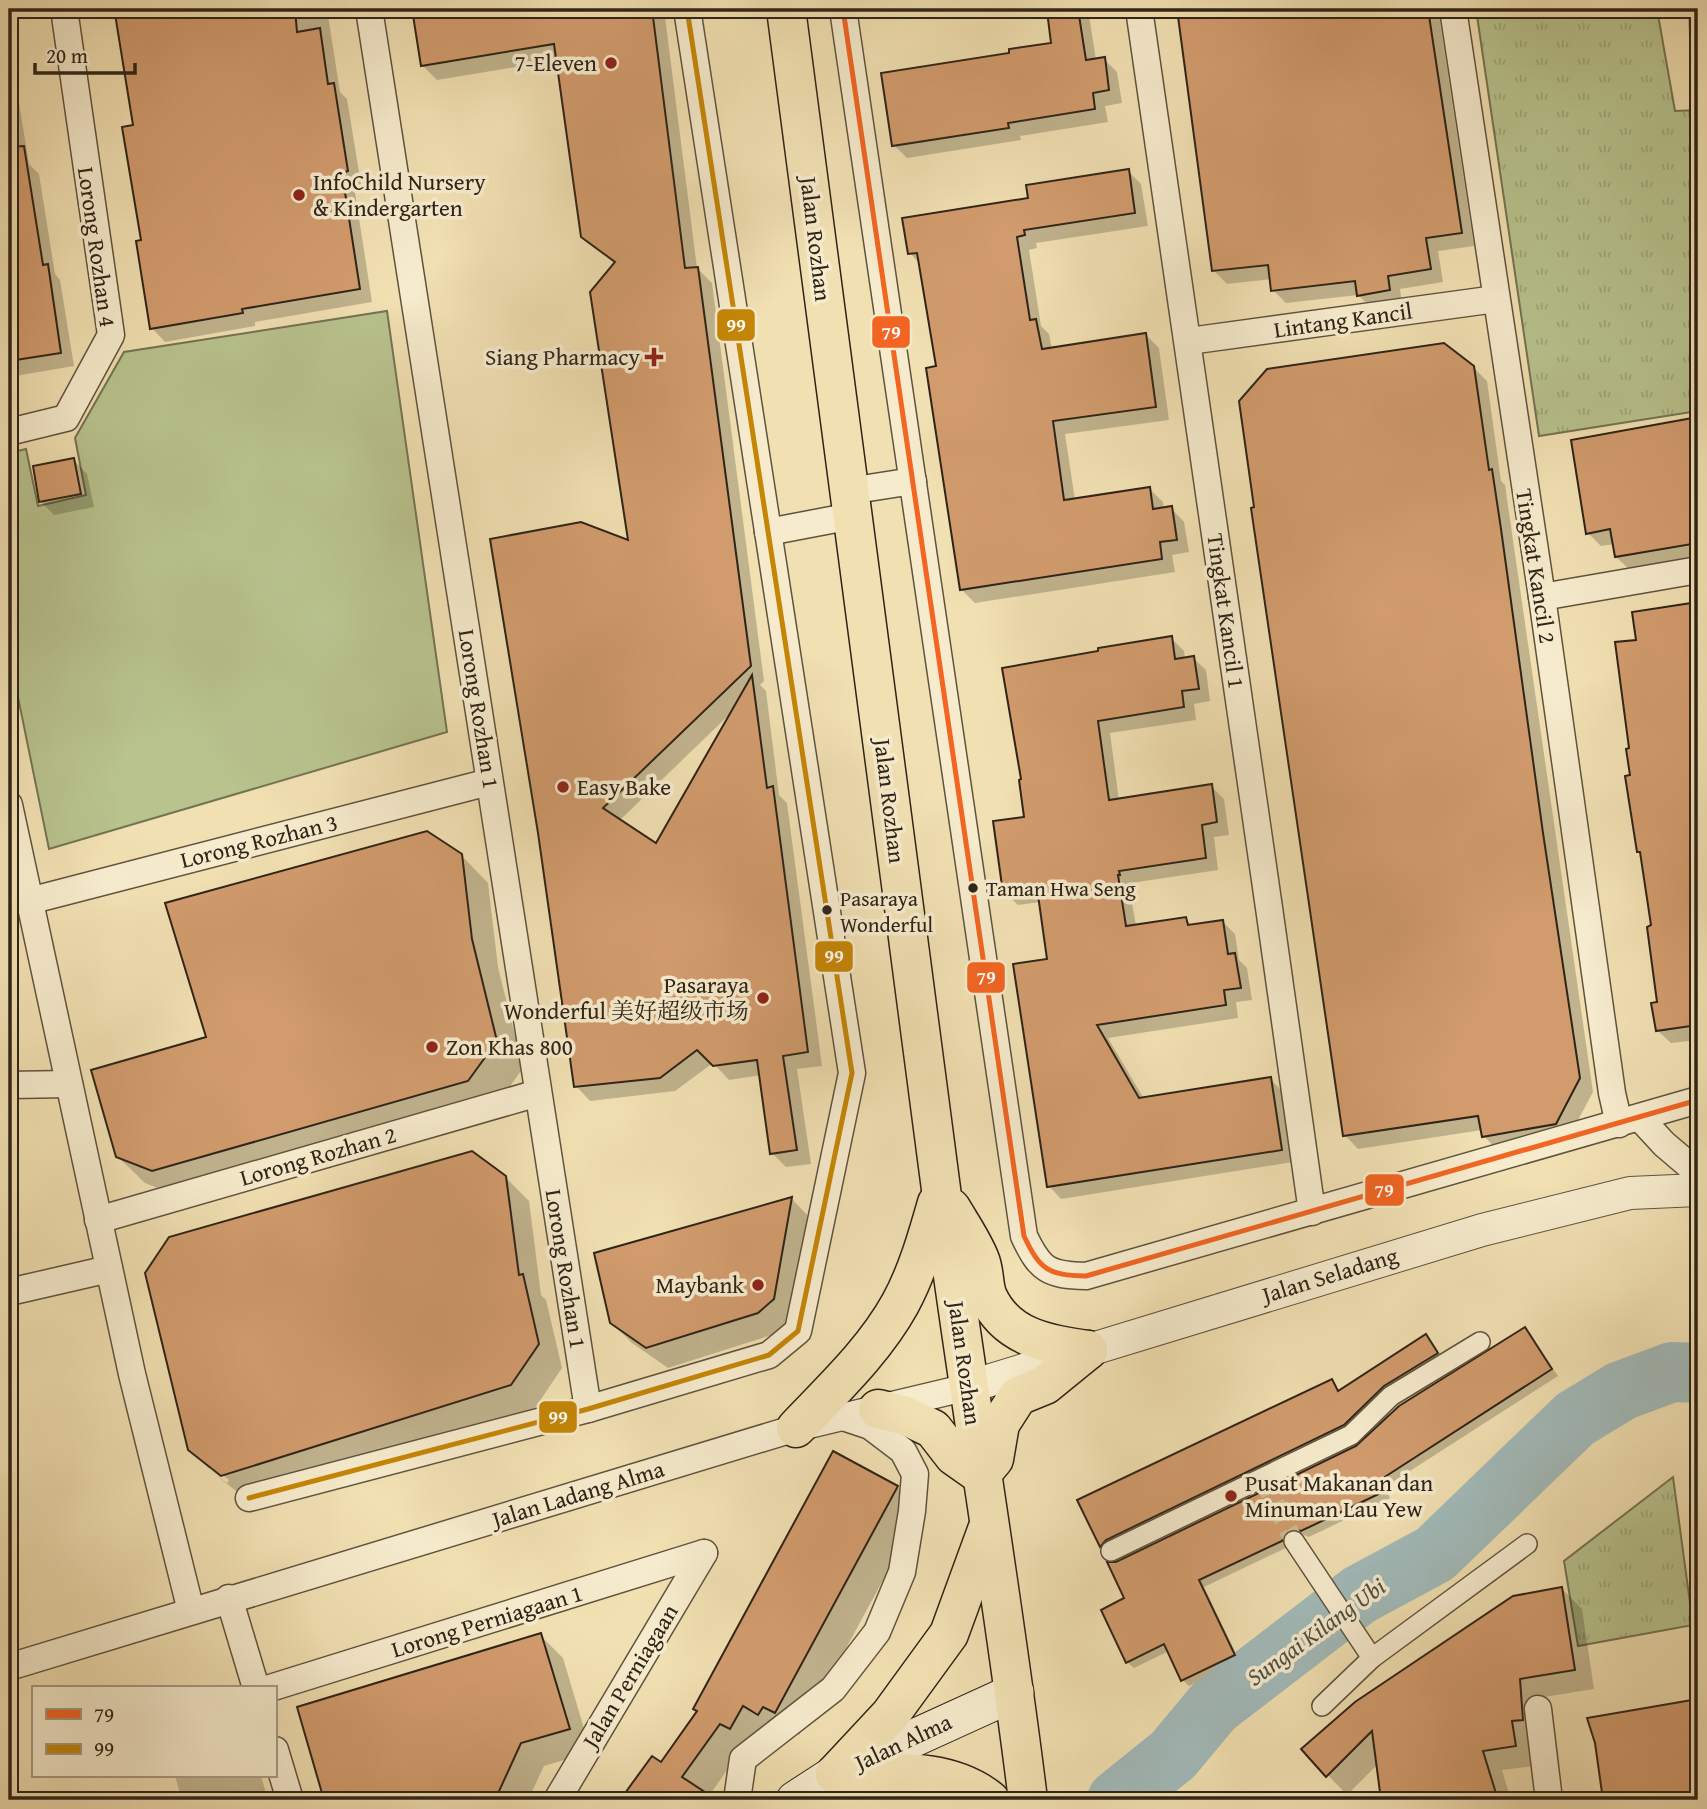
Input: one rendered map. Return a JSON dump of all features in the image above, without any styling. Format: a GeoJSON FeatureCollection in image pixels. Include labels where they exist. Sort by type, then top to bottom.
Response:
{"type":"FeatureCollection","features":[{"type":"Feature","properties":{"kind":"main road","name":"Jalan Rozhan"},"geometry":{"type":"LineString","coordinates":[[786,9],[941,1191],[988,1525],[1015,1692],[1028,1800]]}},
{"type":"Feature","properties":{"kind":"main road"},"geometry":{"type":"LineString","coordinates":[[941,1191],[981,1262],[987,1294],[1000,1318],[1013,1329],[1048,1344],[1088,1350]]}},
{"type":"Feature","properties":{"kind":"main road"},"geometry":{"type":"LineString","coordinates":[[796,1429],[855,1365],[899,1305],[918,1266],[941,1191]]}},
{"type":"Feature","properties":{"kind":"main road"},"geometry":{"type":"LineString","coordinates":[[860,1413],[906,1416],[933,1429],[954,1456],[981,1475],[993,1459],[1000,1424],[1018,1396],[1045,1385],[1088,1350]]}},
{"type":"Feature","properties":{"kind":"main road"},"geometry":{"type":"LineString","coordinates":[[835,1774],[890,1715],[949,1634],[988,1525]]}},
{"type":"Feature","properties":{"kind":"main road","name":"Jalan Alma"},"geometry":{"type":"LineString","coordinates":[[795,1800],[835,1774],[1015,1692]]}},
{"type":"Feature","properties":{"kind":"main road"},"geometry":{"type":"LineString","coordinates":[[835,1774],[932,1774],[957,1781],[990,1800]]}},
{"type":"Feature","properties":{"kind":"street","name":"Lorong Rozhan 4"},"geometry":{"type":"LineString","coordinates":[[9,432],[66,418],[111,335],[64,9]]}},
{"type":"Feature","properties":{"kind":"street","name":"Lorong Rozhan 1"},"geometry":{"type":"LineString","coordinates":[[369,9],[588,1409]]}},
{"type":"Feature","properties":{"kind":"street"},"geometry":{"type":"LineString","coordinates":[[249,1498],[588,1409],[769,1355],[798,1331],[852,1073],[687,9]]}},
{"type":"Feature","properties":{"kind":"street"},"geometry":{"type":"LineString","coordinates":[[843,9],[1024,1236],[1035,1259],[1047,1270],[1062,1275],[1086,1276],[1698,1101]]}},
{"type":"Feature","properties":{"kind":"street","name":"Tingkat Kancil 1"},"geometry":{"type":"LineString","coordinates":[[1139,9],[1189,341],[1312,1212]]}},
{"type":"Feature","properties":{"kind":"street","name":"Tingkat Kancil 2"},"geometry":{"type":"LineString","coordinates":[[1453,9],[1542,597],[1612,1093],[1630,1121]]}},
{"type":"Feature","properties":{"kind":"street","name":"Lintang Kancil"},"geometry":{"type":"LineString","coordinates":[[1189,341],[1496,299]]}},
{"type":"Feature","properties":{"kind":"street"},"geometry":{"type":"LineString","coordinates":[[768,532],[913,481]]}},
{"type":"Feature","properties":{"kind":"street"},"geometry":{"type":"LineString","coordinates":[[1542,597],[1698,570]]}},
{"type":"Feature","properties":{"kind":"street","name":"Lorong Rozhan 3"},"geometry":{"type":"LineString","coordinates":[[21,887],[489,782]]}},
{"type":"Feature","properties":{"kind":"street"},"geometry":{"type":"LineString","coordinates":[[9,805],[21,887],[69,1084],[132,1374],[191,1611]]}},
{"type":"Feature","properties":{"kind":"street"},"geometry":{"type":"LineString","coordinates":[[9,1085],[69,1084]]}},
{"type":"Feature","properties":{"kind":"street","name":"Lorong Rozhan 2"},"geometry":{"type":"LineString","coordinates":[[98,1220],[538,1093]]}},
{"type":"Feature","properties":{"kind":"street"},"geometry":{"type":"LineString","coordinates":[[1630,1121],[1698,1172]]}},
{"type":"Feature","properties":{"kind":"street","name":"Jalan Seladang"},"geometry":{"type":"LineString","coordinates":[[968,1387],[1551,1211],[1630,1193],[1698,1190]]}},
{"type":"Feature","properties":{"kind":"street"},"geometry":{"type":"LineString","coordinates":[[9,1292],[109,1269]]}},
{"type":"Feature","properties":{"kind":"street"},"geometry":{"type":"LineString","coordinates":[[1111,1551],[1351,1435],[1391,1396],[1480,1342]]}},
{"type":"Feature","properties":{"kind":"street","name":"Jalan Ladang Alma"},"geometry":{"type":"LineString","coordinates":[[9,1667],[229,1598],[796,1429],[968,1387]]}},
{"type":"Feature","properties":{"kind":"street"},"geometry":{"type":"LineString","coordinates":[[737,1800],[743,1759],[833,1689],[877,1632],[902,1572],[915,1474],[903,1451],[870,1426],[860,1413]]}},
{"type":"Feature","properties":{"kind":"street"},"geometry":{"type":"LineString","coordinates":[[1294,1541],[1312,1572],[1372,1658]]}},
{"type":"Feature","properties":{"kind":"street"},"geometry":{"type":"LineString","coordinates":[[1322,1706],[1372,1658],[1527,1544]]}},
{"type":"Feature","properties":{"kind":"street","name":"Lorong Perniagaan 1"},"geometry":{"type":"LineString","coordinates":[[276,1686],[704,1553]]}},
{"type":"Feature","properties":{"kind":"street","name":"Jalan Perniagaan"},"geometry":{"type":"LineString","coordinates":[[557,1800],[704,1553]]}},
{"type":"Feature","properties":{"kind":"street"},"geometry":{"type":"LineString","coordinates":[[229,1598],[255,1686]]}},
{"type":"Feature","properties":{"kind":"street"},"geometry":{"type":"LineString","coordinates":[[1538,1709],[1549,1800]]}},
{"type":"Feature","properties":{"kind":"street"},"geometry":{"type":"LineString","coordinates":[[276,1753],[290,1800]]}},
{"type":"Feature","properties":{"kind":"green space"},"geometry":{"type":"Polygon","coordinates":[[[1476,9],[1657,9],[1675,111],[1698,110],[1698,411],[1539,436],[1476,9]]]}},
{"type":"Feature","properties":{"kind":"green space"},"geometry":{"type":"Polygon","coordinates":[[[387,311],[447,732],[49,849],[9,653],[9,453],[26,449],[38,506],[86,495],[75,438],[124,352],[387,311]]]}},
{"type":"Feature","properties":{"kind":"green space"},"geometry":{"type":"Polygon","coordinates":[[[1673,1477],[1693,1625],[1578,1646],[1564,1561],[1673,1477]]]}},
{"type":"Feature","properties":{"kind":"building"},"geometry":{"type":"Polygon","coordinates":[[[144,9],[295,9],[297,32],[320,28],[328,84],[334,83],[348,171],[342,173],[360,289],[242,309],[243,313],[150,329],[136,241],[141,240],[122,127],[133,125],[115,14],[144,9]]]}},
{"type":"Feature","properties":{"kind":"building"},"geometry":{"type":"Polygon","coordinates":[[[412,9],[652,9],[685,268],[698,267],[751,666],[603,808],[656,843],[752,675],[767,788],[773,786],[808,1052],[783,1056],[797,1150],[770,1154],[757,1060],[713,1066],[697,1050],[660,1078],[574,1087],[538,833],[490,539],[581,522],[628,540],[590,292],[615,262],[581,237],[554,44],[421,66],[412,9]]]}},
{"type":"Feature","properties":{"kind":"building"},"geometry":{"type":"Polygon","coordinates":[[[1078,9],[1086,60],[1105,57],[1109,90],[1093,93],[1095,109],[1008,123],[1009,128],[892,146],[881,73],[1009,53],[1009,49],[1051,43],[1047,11],[1078,9]]]}},
{"type":"Feature","properties":{"kind":"building"},"geometry":{"type":"Polygon","coordinates":[[[1177,9],[1428,9],[1462,233],[1426,238],[1431,269],[1388,276],[1390,290],[1357,296],[1355,281],[1271,291],[1268,265],[1212,271],[1177,9]]]}},
{"type":"Feature","properties":{"kind":"building"},"geometry":{"type":"Polygon","coordinates":[[[24,146],[43,265],[48,264],[61,353],[9,361],[9,147],[24,146]]]}},
{"type":"Feature","properties":{"kind":"building"},"geometry":{"type":"Polygon","coordinates":[[[1129,169],[1135,213],[1024,230],[1025,235],[1017,237],[1030,320],[1036,319],[1042,349],[1146,333],[1156,407],[1053,421],[1064,500],[1150,487],[1153,509],[1172,506],[1177,540],[1160,542],[1162,559],[960,590],[926,368],[936,366],[917,253],[908,254],[902,218],[1028,198],[1026,185],[1129,169]]]}},
{"type":"Feature","properties":{"kind":"building"},"geometry":{"type":"Polygon","coordinates":[[[1444,343],[1474,366],[1489,470],[1492,469],[1501,529],[1580,1078],[1556,1124],[1482,1137],[1478,1116],[1343,1136],[1251,508],[1254,507],[1239,401],[1267,369],[1444,343]]]}},
{"type":"Feature","properties":{"kind":"building"},"geometry":{"type":"Polygon","coordinates":[[[1698,417],[1698,543],[1615,557],[1610,529],[1586,534],[1571,440],[1698,417]]]}},
{"type":"Feature","properties":{"kind":"building"},"geometry":{"type":"Polygon","coordinates":[[[74,458],[81,494],[39,502],[33,466],[74,458]]]}},
{"type":"Feature","properties":{"kind":"building"},"geometry":{"type":"Polygon","coordinates":[[[1698,602],[1698,721],[1693,722],[1698,756],[1698,1025],[1656,1031],[1651,1003],[1657,1002],[1647,927],[1651,925],[1625,776],[1630,775],[1626,749],[1629,748],[1615,642],[1636,640],[1632,612],[1698,602]]]}},
{"type":"Feature","properties":{"kind":"building"},"geometry":{"type":"Polygon","coordinates":[[[1172,636],[1175,659],[1194,656],[1199,689],[1182,691],[1184,707],[1098,721],[1109,800],[1212,784],[1217,822],[1202,825],[1206,858],[1119,871],[1126,926],[1186,917],[1188,925],[1223,920],[1228,954],[1235,953],[1241,988],[1224,990],[1226,1005],[1097,1025],[1139,1098],[1271,1077],[1282,1150],[1047,1187],[1013,964],[1047,959],[1037,888],[1003,893],[993,821],[1024,817],[1021,779],[1002,668],[1172,636]]]}},
{"type":"Feature","properties":{"kind":"building"},"geometry":{"type":"Polygon","coordinates":[[[427,831],[462,854],[472,939],[497,1041],[468,1081],[152,1171],[116,1157],[91,1070],[206,1037],[165,903],[427,831]]]}},
{"type":"Feature","properties":{"kind":"building"},"geometry":{"type":"Polygon","coordinates":[[[472,1151],[506,1176],[519,1275],[523,1274],[539,1344],[511,1385],[221,1476],[188,1450],[145,1273],[169,1237],[472,1151]]]}},
{"type":"Feature","properties":{"kind":"building"},"geometry":{"type":"Polygon","coordinates":[[[792,1197],[774,1299],[758,1313],[646,1348],[610,1323],[594,1253],[792,1197]]]}},
{"type":"Feature","properties":{"kind":"building"},"geometry":{"type":"Polygon","coordinates":[[[1525,1327],[1552,1369],[1380,1480],[1385,1491],[1301,1531],[1288,1530],[1282,1541],[1199,1580],[1235,1655],[1181,1681],[1164,1644],[1126,1663],[1101,1610],[1124,1598],[1107,1562],[1116,1562],[1356,1446],[1399,1406],[1525,1327]]]}},
{"type":"Feature","properties":{"kind":"building"},"geometry":{"type":"Polygon","coordinates":[[[1426,1334],[1438,1353],[1384,1386],[1344,1425],[1106,1540],[1100,1547],[1077,1500],[1332,1379],[1338,1391],[1426,1334]]]}},
{"type":"Feature","properties":{"kind":"building"},"geometry":{"type":"Polygon","coordinates":[[[833,1451],[898,1486],[775,1713],[763,1707],[758,1715],[743,1706],[730,1729],[720,1724],[682,1777],[717,1800],[620,1800],[652,1756],[661,1762],[697,1711],[693,1709],[833,1451]]]}},
{"type":"Feature","properties":{"kind":"building"},"geometry":{"type":"Polygon","coordinates":[[[1562,1587],[1575,1670],[1520,1679],[1523,1720],[1512,1721],[1516,1746],[1483,1751],[1498,1800],[1381,1800],[1372,1731],[1326,1777],[1301,1749],[1355,1702],[1513,1596],[1562,1587]]]}},
{"type":"Feature","properties":{"kind":"building"},"geometry":{"type":"Polygon","coordinates":[[[541,1633],[570,1729],[521,1743],[495,1800],[324,1800],[297,1707],[541,1633]]]}},
{"type":"Feature","properties":{"kind":"building"},"geometry":{"type":"Polygon","coordinates":[[[1698,1699],[1698,1800],[1603,1800],[1595,1743],[1587,1718],[1698,1699]]]}},
{"type":"Feature","properties":{"kind":"waterway","name":"Sungai Kilang Ubi"},"geometry":{"type":"LineString","coordinates":[[1117,1800],[1173,1755],[1213,1707],[1359,1595],[1435,1554],[1575,1419],[1621,1391],[1672,1372],[1698,1373]]}},
{"type":"Feature","properties":{"kind":"tunnel"},"geometry":{"type":"LineString","coordinates":[[1262,1477],[1294,1541]]}},
{"type":"Feature","properties":{"kind":"transit line","name":"99"},"geometry":{"type":"LineString","coordinates":[[249,1498],[588,1409],[769,1355],[798,1331],[852,1073],[687,9]]}},
{"type":"Feature","properties":{"kind":"transit line","name":"79"},"geometry":{"type":"LineString","coordinates":[[843,9],[1024,1236],[1035,1256],[1054,1272],[1086,1276],[1698,1100]]}},
{"type":"Feature","properties":{"kind":"place","name":"7-Eleven"},"geometry":{"type":"Point","coordinates":[611,63]}},
{"type":"Feature","properties":{"kind":"place","name":"InfoChild Nursery & Kindergarten"},"geometry":{"type":"Point","coordinates":[299,195]}},
{"type":"Feature","properties":{"kind":"place","name":"Siang Pharmacy"},"geometry":{"type":"Point","coordinates":[654,357]}},
{"type":"Feature","properties":{"kind":"place","name":"Easy Bake"},"geometry":{"type":"Point","coordinates":[563,787]}},
{"type":"Feature","properties":{"kind":"place","name":"Taman Hwa Seng"},"geometry":{"type":"Point","coordinates":[973,888]}},
{"type":"Feature","properties":{"kind":"place","name":"Pasaraya Wonderful"},"geometry":{"type":"Point","coordinates":[827,910]}},
{"type":"Feature","properties":{"kind":"place","name":"Pasaraya Wonderful 美好超级市场"},"geometry":{"type":"Point","coordinates":[763,998]}},
{"type":"Feature","properties":{"kind":"place","name":"Zon Khas 800"},"geometry":{"type":"Point","coordinates":[432,1047]}},
{"type":"Feature","properties":{"kind":"place","name":"Maybank"},"geometry":{"type":"Point","coordinates":[758,1285]}},
{"type":"Feature","properties":{"kind":"place","name":"Pusat Makanan dan Minuman Lau Yew"},"geometry":{"type":"Point","coordinates":[1231,1496]}}]}
